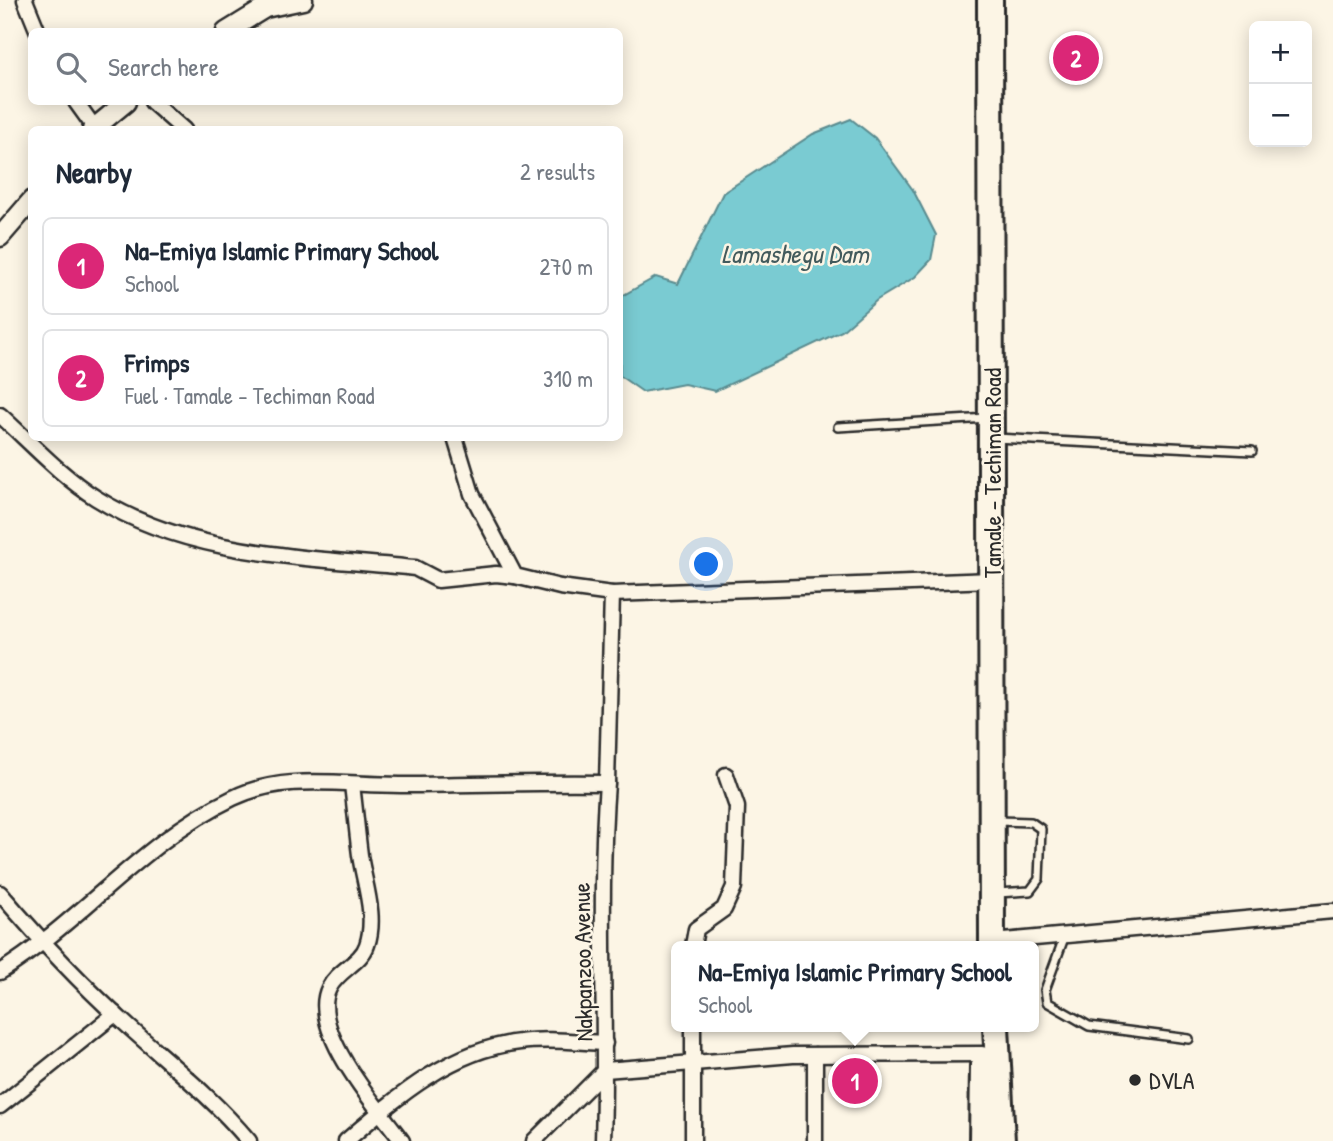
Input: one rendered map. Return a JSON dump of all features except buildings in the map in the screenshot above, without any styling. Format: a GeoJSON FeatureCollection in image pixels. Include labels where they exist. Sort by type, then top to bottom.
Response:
{"type":"FeatureCollection","features":[{"type":"Feature","properties":{"kind":"highway","name":"Tamale - Techiman Road"},"geometry":{"type":"LineString","coordinates":[[990,0],[992,941]]}},
{"type":"Feature","properties":{"kind":"highway"},"geometry":{"type":"LineString","coordinates":[[982,1141],[984,1032]]}},
{"type":"Feature","properties":{"kind":"highway"},"geometry":{"type":"LineString","coordinates":[[996,1032],[1002,1141]]}},
{"type":"Feature","properties":{"kind":"street"},"geometry":{"type":"LineString","coordinates":[[25,0],[36,28]]}},
{"type":"Feature","properties":{"kind":"street"},"geometry":{"type":"LineString","coordinates":[[231,28],[264,4],[303,0]]}},
{"type":"Feature","properties":{"kind":"street"},"geometry":{"type":"LineString","coordinates":[[78,105],[92,126]]}},
{"type":"Feature","properties":{"kind":"street"},"geometry":{"type":"LineString","coordinates":[[96,126],[122,105]]}},
{"type":"Feature","properties":{"kind":"street"},"geometry":{"type":"LineString","coordinates":[[155,105],[179,126]]}},
{"type":"Feature","properties":{"kind":"street"},"geometry":{"type":"LineString","coordinates":[[0,237],[28,205]]}},
{"type":"Feature","properties":{"kind":"street"},"geometry":{"type":"LineString","coordinates":[[0,415],[28,439]]}},
{"type":"Feature","properties":{"kind":"street"},"geometry":{"type":"LineString","coordinates":[[30,441],[96,498],[138,520],[171,533],[255,551],[415,568],[438,580],[496,574],[612,594],[993,580]]}},
{"type":"Feature","properties":{"kind":"street"},"geometry":{"type":"LineString","coordinates":[[456,441],[472,494],[515,576]]}},
{"type":"Feature","properties":{"kind":"street","name":"Nakpanzoo Avenue"},"geometry":{"type":"LineString","coordinates":[[603,1141],[603,853],[612,594]]}},
{"type":"Feature","properties":{"kind":"street"},"geometry":{"type":"LineString","coordinates":[[694,941],[696,929],[724,909],[734,887],[737,807],[726,775]]}},
{"type":"Feature","properties":{"kind":"street"},"geometry":{"type":"LineString","coordinates":[[0,972],[43,941],[138,858],[233,797],[280,783],[301,781],[352,785],[607,783]]}},
{"type":"Feature","properties":{"kind":"street"},"geometry":{"type":"LineString","coordinates":[[352,785],[371,915],[367,945],[360,956],[336,975],[327,991],[327,1028],[347,1064],[402,1141]]}},
{"type":"Feature","properties":{"kind":"street"},"geometry":{"type":"LineString","coordinates":[[0,893],[114,1014],[198,1085],[249,1141]]}},
{"type":"Feature","properties":{"kind":"street"},"geometry":{"type":"LineString","coordinates":[[1014,941],[1066,934],[1333,911]]}},
{"type":"Feature","properties":{"kind":"street"},"geometry":{"type":"LineString","coordinates":[[0,1106],[114,1014]]}},
{"type":"Feature","properties":{"kind":"street"},"geometry":{"type":"LineString","coordinates":[[692,1141],[693,1032]]}},
{"type":"Feature","properties":{"kind":"street"},"geometry":{"type":"LineString","coordinates":[[346,1141],[426,1077],[490,1048],[547,1040],[605,1043]]}},
{"type":"Feature","properties":{"kind":"street"},"geometry":{"type":"LineString","coordinates":[[815,1055],[815,1141]]}},
{"type":"Feature","properties":{"kind":"street"},"geometry":{"type":"LineString","coordinates":[[534,1141],[605,1070],[815,1055],[982,1055]]}},
{"type":"Feature","properties":{"kind":"lane"},"geometry":{"type":"LineString","coordinates":[[838,427],[992,428],[1252,451]]}},
{"type":"Feature","properties":{"kind":"lane"},"geometry":{"type":"LineString","coordinates":[[992,821],[1031,822],[1041,829],[1039,879],[1036,885],[1030,891],[992,894]]}},
{"type":"Feature","properties":{"kind":"lane"},"geometry":{"type":"LineString","coordinates":[[1066,934],[1045,990],[1047,1002],[1089,1026],[1189,1039]]}},
{"type":"Feature","properties":{"kind":"water","name":"Lamashegu Dam"},"geometry":{"type":"Polygon","coordinates":[[[851,119],[875,138],[913,190],[936,235],[931,260],[915,277],[877,300],[842,331],[715,391],[684,384],[643,392],[623,378],[623,295],[656,277],[678,284],[723,193],[813,134],[851,119]]]}},
{"type":"Feature","properties":{"kind":"place","name":"Frimps"},"geometry":{"type":"Point","coordinates":[1076,58]}},
{"type":"Feature","properties":{"kind":"place","name":"DVLA"},"geometry":{"type":"Point","coordinates":[1135,1080]}},
{"type":"Feature","properties":{"kind":"place","name":"Na-Emiya Islamic Primary School"},"geometry":{"type":"Point","coordinates":[855,1081]}}]}
